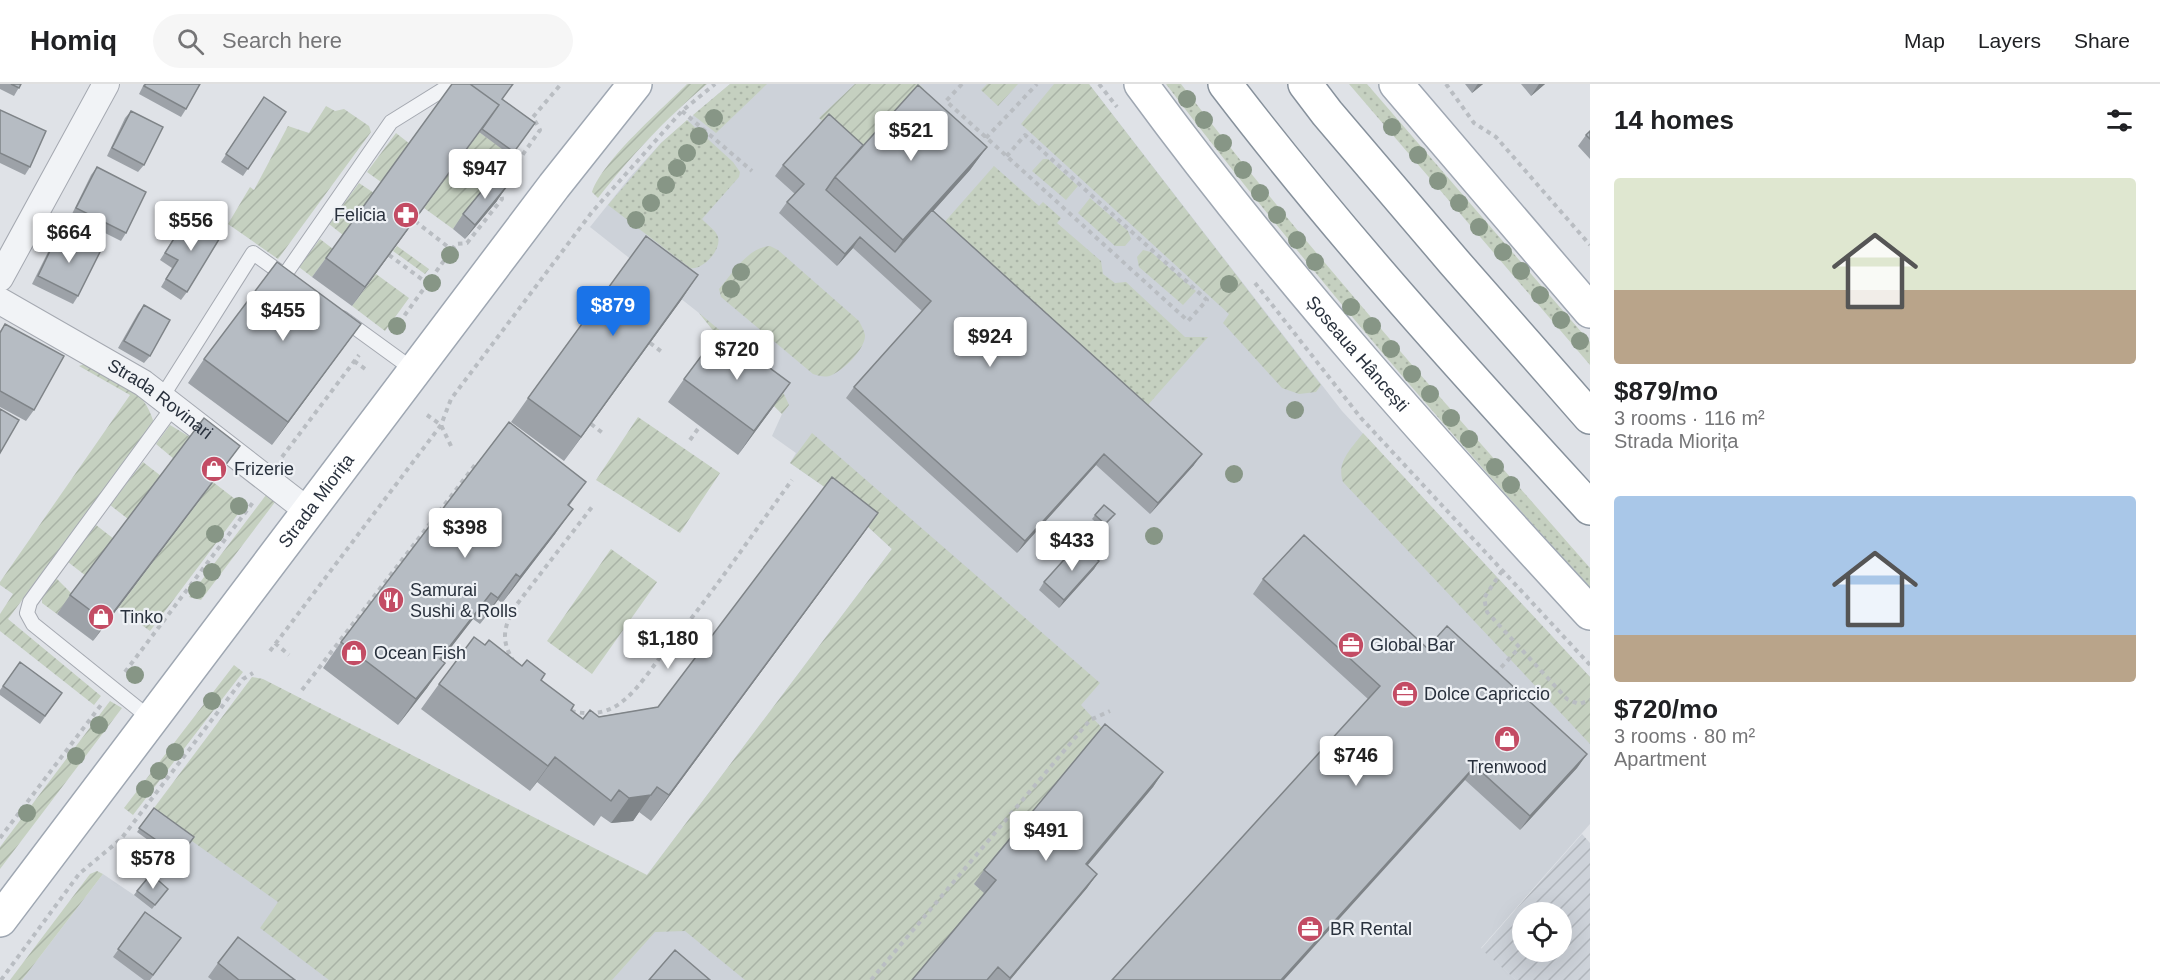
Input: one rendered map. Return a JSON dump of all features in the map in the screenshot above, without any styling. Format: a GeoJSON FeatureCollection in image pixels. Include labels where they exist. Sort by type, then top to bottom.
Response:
{"type":"FeatureCollection","features":[{"type":"Feature","properties":{"kind":"main road","name":"Strada Miorița"},"geometry":{"type":"LineString","coordinates":[[0,920],[554,186],[635,84]]}},
{"type":"Feature","properties":{"kind":"main road","name":"Șoseaua Hâncești"},"geometry":{"type":"LineString","coordinates":[[1141,84],[1196,158],[1322,313],[1590,613]]}},
{"type":"Feature","properties":{"kind":"main road"},"geometry":{"type":"LineString","coordinates":[[1225,84],[1296,173],[1442,345],[1590,508]]}},
{"type":"Feature","properties":{"kind":"main road"},"geometry":{"type":"LineString","coordinates":[[1305,84],[1439,244],[1590,417]]}},
{"type":"Feature","properties":{"kind":"main road"},"geometry":{"type":"LineString","coordinates":[[1396,84],[1590,311]]}},
{"type":"Feature","properties":{"kind":"street"},"geometry":{"type":"LineString","coordinates":[[0,279],[106,84]]}},
{"type":"Feature","properties":{"kind":"street","name":"Strada Rovinari"},"geometry":{"type":"LineString","coordinates":[[0,301],[143,383],[308,511]]}},
{"type":"Feature","properties":{"kind":"lane"},"geometry":{"type":"LineString","coordinates":[[284,276],[391,122],[452,84]]}},
{"type":"Feature","properties":{"kind":"lane"},"geometry":{"type":"LineString","coordinates":[[151,719],[33,624],[27,613],[30,602],[167,402],[253,253],[303,290]]}},
{"type":"Feature","properties":{"kind":"lane"},"geometry":{"type":"LineString","coordinates":[[330,310],[415,371]]}},
{"type":"Feature","properties":{"kind":"path"},"geometry":{"type":"LineString","coordinates":[[0,838],[260,493],[354,361],[389,337],[456,244],[467,243],[502,199],[500,187],[540,130],[533,117],[561,84]]}},
{"type":"Feature","properties":{"kind":"path"},"geometry":{"type":"LineString","coordinates":[[270,651],[441,424],[452,399],[592,212],[682,111],[715,84]]}},
{"type":"Feature","properties":{"kind":"path"},"geometry":{"type":"LineString","coordinates":[[962,84],[946,101],[1006,157],[1188,321],[1207,300],[1025,135],[1006,157]]}},
{"type":"Feature","properties":{"kind":"path"},"geometry":{"type":"LineString","coordinates":[[986,138],[1036,84]]}},
{"type":"Feature","properties":{"kind":"path"},"geometry":{"type":"LineString","coordinates":[[1446,84],[1474,123],[1496,136],[1590,245]]}},
{"type":"Feature","properties":{"kind":"path"},"geometry":{"type":"LineString","coordinates":[[682,111],[752,171]]}},
{"type":"Feature","properties":{"kind":"path"},"geometry":{"type":"LineString","coordinates":[[955,125],[962,116]]}},
{"type":"Feature","properties":{"kind":"path"},"geometry":{"type":"LineString","coordinates":[[415,221],[452,250]]}},
{"type":"Feature","properties":{"kind":"path"},"geometry":{"type":"LineString","coordinates":[[389,255],[427,284]]}},
{"type":"Feature","properties":{"kind":"path"},"geometry":{"type":"LineString","coordinates":[[650,343],[662,352]]}},
{"type":"Feature","properties":{"kind":"path"},"geometry":{"type":"LineString","coordinates":[[354,361],[368,371]]}},
{"type":"Feature","properties":{"kind":"path"},"geometry":{"type":"LineString","coordinates":[[427,415],[441,424],[451,446]]}},
{"type":"Feature","properties":{"kind":"path"},"geometry":{"type":"LineString","coordinates":[[591,424],[604,434]]}},
{"type":"Feature","properties":{"kind":"path"},"geometry":{"type":"LineString","coordinates":[[690,440],[700,426]]}},
{"type":"Feature","properties":{"kind":"path"},"geometry":{"type":"LineString","coordinates":[[302,690],[475,465]]}},
{"type":"Feature","properties":{"kind":"path"},"geometry":{"type":"LineString","coordinates":[[568,710],[585,714],[601,712],[619,705],[636,688],[677,637],[792,480]]}},
{"type":"Feature","properties":{"kind":"path"},"geometry":{"type":"LineString","coordinates":[[515,663],[506,649],[504,637],[507,621],[514,608],[592,507]]}},
{"type":"Feature","properties":{"kind":"path"},"geometry":{"type":"LineString","coordinates":[[1502,571],[1484,598],[1487,612],[1567,699],[1579,704],[1590,700]]}},
{"type":"Feature","properties":{"kind":"path"},"geometry":{"type":"LineString","coordinates":[[275,643],[289,655]]}},
{"type":"Feature","properties":{"kind":"path"},"geometry":{"type":"LineString","coordinates":[[1491,678],[1519,648]]}},
{"type":"Feature","properties":{"kind":"path"},"geometry":{"type":"LineString","coordinates":[[1,980],[79,874],[121,839],[243,679],[253,673]]}},
{"type":"Feature","properties":{"kind":"path"},"geometry":{"type":"LineString","coordinates":[[871,980],[1090,720],[1110,711]]}},
{"type":"Feature","properties":{"kind":"shaded area"},"geometry":{"type":"Polygon","coordinates":[[[730,84],[1089,84],[1342,411],[1590,677],[1590,824],[1521,902],[1512,902],[1512,913],[1481,948],[1516,980],[22,980],[103,874],[134,895],[180,833],[647,875],[892,549],[826,488],[790,463],[796,453],[772,436],[782,414],[699,313],[590,227],[661,143],[730,84]]]}},
{"type":"Feature","properties":{"kind":"shaded area"},"geometry":{"type":"Polygon","coordinates":[[[1582,834],[1590,843],[1590,980],[1516,980],[1481,949],[1512,914],[1512,962],[1572,962],[1572,902],[1522,902],[1582,834]]]}},
{"type":"Feature","properties":{"kind":"green space"},"geometry":{"type":"Polygon","coordinates":[[[687,84],[707,84],[649,138],[598,198],[592,192],[608,165],[634,135],[687,84]]]}},
{"type":"Feature","properties":{"kind":"green space"},"geometry":{"type":"Polygon","coordinates":[[[730,84],[767,84],[716,133],[693,115],[730,84]]]}},
{"type":"Feature","properties":{"kind":"green space"},"geometry":{"type":"Polygon","coordinates":[[[855,84],[919,84],[924,89],[906,111],[860,154],[819,118],[855,84]]]}},
{"type":"Feature","properties":{"kind":"green space"},"geometry":{"type":"Polygon","coordinates":[[[987,84],[1018,84],[998,106],[981,90],[987,84]]]}},
{"type":"Feature","properties":{"kind":"green space"},"geometry":{"type":"Polygon","coordinates":[[[1054,84],[1089,84],[1321,385],[1316,392],[1299,394],[1282,388],[1223,323],[1229,314],[1021,124],[1054,84]]]}},
{"type":"Feature","properties":{"kind":"green space"},"geometry":{"type":"Polygon","coordinates":[[[1166,84],[1181,84],[1330,269],[1590,568],[1590,587],[1425,403],[1267,214],[1166,84]]]}},
{"type":"Feature","properties":{"kind":"green space"},"geometry":{"type":"Polygon","coordinates":[[[1349,84],[1367,84],[1590,342],[1590,365],[1349,84]]]}},
{"type":"Feature","properties":{"kind":"green space"},"geometry":{"type":"Polygon","coordinates":[[[326,106],[335,111],[344,109],[369,126],[371,132],[278,259],[228,224],[250,187],[254,190],[288,126],[309,133],[326,106]]]}},
{"type":"Feature","properties":{"kind":"green space"},"geometry":{"type":"Polygon","coordinates":[[[687,120],[733,162],[740,172],[739,177],[702,219],[715,232],[718,242],[710,258],[695,268],[690,268],[608,205],[661,143],[687,120]]]}},
{"type":"Feature","properties":{"kind":"green space"},"geometry":{"type":"Polygon","coordinates":[[[479,132],[511,155],[511,160],[453,229],[424,208],[479,132]]]}},
{"type":"Feature","properties":{"kind":"green space"},"geometry":{"type":"Polygon","coordinates":[[[396,133],[410,144],[381,182],[367,172],[396,133]]]}},
{"type":"Feature","properties":{"kind":"green space"},"geometry":{"type":"Polygon","coordinates":[[[1043,159],[1048,159],[1078,186],[1066,200],[1032,171],[1043,159]]]}},
{"type":"Feature","properties":{"kind":"green space"},"geometry":{"type":"Polygon","coordinates":[[[994,166],[1039,206],[1043,202],[1061,218],[1057,223],[1101,261],[1103,274],[1115,283],[1126,282],[1185,337],[1208,337],[1147,406],[942,225],[994,166]]]}},
{"type":"Feature","properties":{"kind":"green space"},"geometry":{"type":"Polygon","coordinates":[[[359,183],[374,193],[343,235],[329,224],[359,183]]]}},
{"type":"Feature","properties":{"kind":"green space"},"geometry":{"type":"Polygon","coordinates":[[[1090,198],[1128,231],[1131,239],[1125,246],[1115,246],[1078,213],[1090,198]]]}},
{"type":"Feature","properties":{"kind":"green space"},"geometry":{"type":"Polygon","coordinates":[[[320,239],[333,249],[312,277],[299,267],[320,239]]]}},
{"type":"Feature","properties":{"kind":"green space"},"geometry":{"type":"Polygon","coordinates":[[[397,246],[429,269],[425,274],[393,251],[397,246]]]}},
{"type":"Feature","properties":{"kind":"green space"},"geometry":{"type":"Polygon","coordinates":[[[770,246],[778,250],[859,321],[865,335],[862,346],[848,364],[832,375],[825,377],[813,374],[721,297],[719,289],[741,262],[754,251],[770,246]]]}},
{"type":"Feature","properties":{"kind":"green space"},"geometry":{"type":"Polygon","coordinates":[[[1143,250],[1151,252],[1196,291],[1183,305],[1139,267],[1137,257],[1143,250]]]}},
{"type":"Feature","properties":{"kind":"green space"},"geometry":{"type":"Polygon","coordinates":[[[376,274],[409,298],[385,331],[352,306],[376,274]]]}},
{"type":"Feature","properties":{"kind":"green space"},"geometry":{"type":"Polygon","coordinates":[[[699,313],[776,377],[789,405],[782,414],[774,406],[699,313]]]}},
{"type":"Feature","properties":{"kind":"green space"},"geometry":{"type":"Polygon","coordinates":[[[88,363],[120,380],[136,392],[149,410],[154,423],[8,619],[101,696],[94,705],[0,631],[0,614],[13,594],[0,585],[0,582],[130,395],[79,366],[88,363]]]}},
{"type":"Feature","properties":{"kind":"green space"},"geometry":{"type":"Polygon","coordinates":[[[638,417],[720,473],[680,533],[596,480],[638,417]]]}},
{"type":"Feature","properties":{"kind":"green space"},"geometry":{"type":"Polygon","coordinates":[[[170,425],[190,437],[174,459],[156,444],[170,425]]]}},
{"type":"Feature","properties":{"kind":"green space"},"geometry":{"type":"Polygon","coordinates":[[[812,433],[1100,683],[1081,705],[1102,728],[974,884],[986,894],[914,980],[745,980],[685,931],[655,932],[612,980],[329,980],[260,928],[278,902],[151,812],[252,677],[263,679],[647,875],[892,549],[826,488],[790,463],[812,433]]]}},
{"type":"Feature","properties":{"kind":"green space"},"geometry":{"type":"Polygon","coordinates":[[[1363,433],[1590,677],[1590,744],[1343,482],[1341,468],[1343,462],[1363,433]]]}},
{"type":"Feature","properties":{"kind":"green space"},"geometry":{"type":"Polygon","coordinates":[[[143,462],[161,476],[128,519],[110,505],[143,462]]]}},
{"type":"Feature","properties":{"kind":"green space"},"geometry":{"type":"Polygon","coordinates":[[[213,482],[244,506],[150,631],[118,608],[213,482]]]}},
{"type":"Feature","properties":{"kind":"green space"},"geometry":{"type":"Polygon","coordinates":[[[266,495],[275,502],[201,600],[189,597],[266,495]]]}},
{"type":"Feature","properties":{"kind":"green space"},"geometry":{"type":"Polygon","coordinates":[[[96,525],[114,539],[86,576],[68,562],[96,525]]]}},
{"type":"Feature","properties":{"kind":"green space"},"geometry":{"type":"Polygon","coordinates":[[[611,549],[657,582],[592,674],[547,641],[611,549]]]}},
{"type":"Feature","properties":{"kind":"green space"},"geometry":{"type":"Polygon","coordinates":[[[56,578],[72,594],[57,614],[42,603],[42,597],[56,578]]]}},
{"type":"Feature","properties":{"kind":"green space"},"geometry":{"type":"Polygon","coordinates":[[[234,665],[243,672],[133,815],[124,808],[234,665]]]}},
{"type":"Feature","properties":{"kind":"green space"},"geometry":{"type":"Polygon","coordinates":[[[110,701],[122,708],[0,869],[0,847],[110,701]]]}},
{"type":"Feature","properties":{"kind":"green space"},"geometry":{"type":"Polygon","coordinates":[[[97,871],[103,874],[22,980],[10,980],[90,874],[97,871]]]}},
{"type":"Feature","properties":{"kind":"building"},"geometry":{"type":"Polygon","coordinates":[[[146,84],[200,84],[186,109],[144,86],[146,84]]]}},
{"type":"Feature","properties":{"kind":"building"},"geometry":{"type":"Polygon","coordinates":[[[452,84],[470,84],[499,105],[365,287],[326,258],[452,84]]]}},
{"type":"Feature","properties":{"kind":"building"},"geometry":{"type":"Polygon","coordinates":[[[470,84],[513,84],[502,99],[535,123],[514,152],[482,129],[499,105],[470,84]]]}},
{"type":"Feature","properties":{"kind":"building"},"geometry":{"type":"Polygon","coordinates":[[[918,85],[987,147],[903,240],[835,177],[918,85]]]}},
{"type":"Feature","properties":{"kind":"building"},"geometry":{"type":"Polygon","coordinates":[[[264,97],[286,112],[248,169],[226,154],[264,97]]]}},
{"type":"Feature","properties":{"kind":"building"},"geometry":{"type":"Polygon","coordinates":[[[0,110],[46,131],[30,167],[0,153],[0,110]]]}},
{"type":"Feature","properties":{"kind":"building"},"geometry":{"type":"Polygon","coordinates":[[[131,111],[163,127],[144,165],[112,148],[131,111]]]}},
{"type":"Feature","properties":{"kind":"building"},"geometry":{"type":"Polygon","coordinates":[[[829,114],[863,145],[826,190],[895,252],[932,210],[1202,454],[1158,503],[1104,454],[1025,541],[854,387],[931,301],[860,237],[845,254],[787,202],[804,184],[783,165],[829,114]]]}},
{"type":"Feature","properties":{"kind":"building"},"geometry":{"type":"Polygon","coordinates":[[[507,151],[514,156],[507,165],[501,160],[507,151]]]}},
{"type":"Feature","properties":{"kind":"building"},"geometry":{"type":"Polygon","coordinates":[[[97,167],[146,192],[126,233],[76,208],[97,167]]]}},
{"type":"Feature","properties":{"kind":"building"},"geometry":{"type":"Polygon","coordinates":[[[495,169],[501,173],[497,178],[494,176],[488,179],[495,169]]]}},
{"type":"Feature","properties":{"kind":"building"},"geometry":{"type":"Polygon","coordinates":[[[494,176],[507,186],[475,225],[463,214],[494,176]]]}},
{"type":"Feature","properties":{"kind":"building"},"geometry":{"type":"Polygon","coordinates":[[[188,216],[221,236],[187,292],[166,279],[178,260],[165,253],[188,216]]]}},
{"type":"Feature","properties":{"kind":"building"},"geometry":{"type":"Polygon","coordinates":[[[59,232],[100,252],[78,296],[38,276],[59,232]]]}},
{"type":"Feature","properties":{"kind":"building"},"geometry":{"type":"Polygon","coordinates":[[[646,236],[698,275],[581,437],[528,398],[646,236]]]}},
{"type":"Feature","properties":{"kind":"building"},"geometry":{"type":"Polygon","coordinates":[[[277,262],[361,324],[288,422],[204,359],[277,262]]]}},
{"type":"Feature","properties":{"kind":"building"},"geometry":{"type":"Polygon","coordinates":[[[144,305],[170,320],[150,356],[124,341],[144,305]]]}},
{"type":"Feature","properties":{"kind":"building"},"geometry":{"type":"Polygon","coordinates":[[[5,324],[64,356],[34,410],[0,391],[0,333],[5,324]]]}},
{"type":"Feature","properties":{"kind":"building"},"geometry":{"type":"Polygon","coordinates":[[[720,331],[790,383],[754,431],[684,379],[720,331]]]}},
{"type":"Feature","properties":{"kind":"building"},"geometry":{"type":"Polygon","coordinates":[[[0,409],[19,420],[0,453],[0,409]]]}},
{"type":"Feature","properties":{"kind":"building"},"geometry":{"type":"Polygon","coordinates":[[[204,418],[240,446],[106,622],[70,595],[204,418]]]}},
{"type":"Feature","properties":{"kind":"building"},"geometry":{"type":"Polygon","coordinates":[[[509,422],[586,482],[568,505],[573,509],[520,577],[516,574],[498,598],[491,593],[440,659],[445,663],[416,699],[341,642],[509,422]]]}},
{"type":"Feature","properties":{"kind":"building"},"geometry":{"type":"Polygon","coordinates":[[[832,477],[878,513],[669,795],[657,787],[651,795],[629,798],[619,790],[611,801],[555,757],[548,766],[439,684],[474,637],[485,645],[489,640],[522,666],[527,660],[545,674],[541,680],[574,705],[571,710],[583,719],[590,710],[599,717],[658,707],[832,477]]]}},
{"type":"Feature","properties":{"kind":"building"},"geometry":{"type":"Polygon","coordinates":[[[1104,505],[1115,514],[1105,524],[1095,515],[1104,505]]]}},
{"type":"Feature","properties":{"kind":"building"},"geometry":{"type":"Polygon","coordinates":[[[1304,535],[1427,648],[1447,626],[1587,754],[1530,816],[1475,766],[1281,980],[1112,980],[1380,686],[1263,579],[1304,535]]]}},
{"type":"Feature","properties":{"kind":"building"},"geometry":{"type":"Polygon","coordinates":[[[1079,543],[1099,561],[1064,600],[1044,582],[1079,543]]]}},
{"type":"Feature","properties":{"kind":"building"},"geometry":{"type":"Polygon","coordinates":[[[20,662],[62,693],[45,716],[3,686],[20,662]]]}},
{"type":"Feature","properties":{"kind":"building"},"geometry":{"type":"Polygon","coordinates":[[[1105,724],[1163,772],[1086,864],[1097,874],[1010,978],[998,967],[987,980],[912,980],[996,880],[984,870],[1105,724]]]}},
{"type":"Feature","properties":{"kind":"building"},"geometry":{"type":"Polygon","coordinates":[[[154,808],[194,837],[177,861],[166,853],[169,849],[139,828],[154,808]]]}},
{"type":"Feature","properties":{"kind":"building"},"geometry":{"type":"Polygon","coordinates":[[[151,874],[168,889],[155,905],[137,891],[151,874]]]}},
{"type":"Feature","properties":{"kind":"building"},"geometry":{"type":"Polygon","coordinates":[[[145,912],[181,938],[153,975],[118,949],[145,912]]]}},
{"type":"Feature","properties":{"kind":"building"},"geometry":{"type":"Polygon","coordinates":[[[238,937],[295,980],[239,980],[218,963],[238,937]]]}},
{"type":"Feature","properties":{"kind":"building"},"geometry":{"type":"Polygon","coordinates":[[[675,950],[710,980],[649,980],[675,950]]]}},
{"type":"Feature","properties":{"kind":"place","name":"Felicia"},"geometry":{"type":"Point","coordinates":[406,215]}},
{"type":"Feature","properties":{"kind":"place","name":"Frizerie"},"geometry":{"type":"Point","coordinates":[214,469]}},
{"type":"Feature","properties":{"kind":"place","name":"Samurai Sushi & Rolls"},"geometry":{"type":"Point","coordinates":[391,600]}},
{"type":"Feature","properties":{"kind":"place","name":"Tinko"},"geometry":{"type":"Point","coordinates":[101,617]}},
{"type":"Feature","properties":{"kind":"place","name":"Global Bar"},"geometry":{"type":"Point","coordinates":[1351,645]}},
{"type":"Feature","properties":{"kind":"place","name":"Ocean Fish"},"geometry":{"type":"Point","coordinates":[354,653]}},
{"type":"Feature","properties":{"kind":"place","name":"Dolce Capriccio"},"geometry":{"type":"Point","coordinates":[1405,694]}},
{"type":"Feature","properties":{"kind":"place","name":"Trenwood"},"geometry":{"type":"Point","coordinates":[1507,739]}},
{"type":"Feature","properties":{"kind":"place","name":"BR Rental"},"geometry":{"type":"Point","coordinates":[1310,929]}}]}
